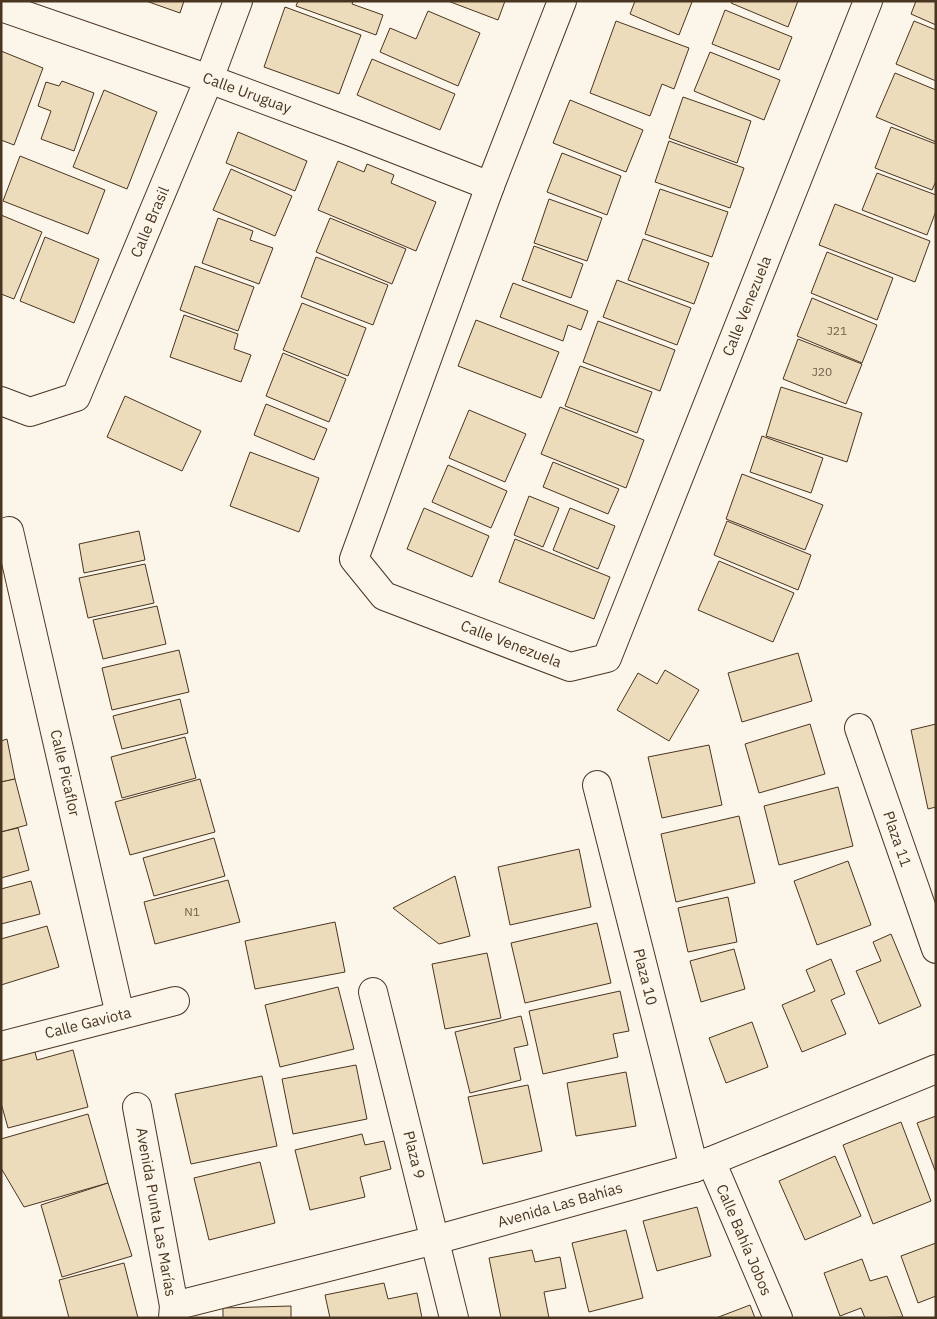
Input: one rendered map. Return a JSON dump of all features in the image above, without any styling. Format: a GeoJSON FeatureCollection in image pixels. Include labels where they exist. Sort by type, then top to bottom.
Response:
{"type":"FeatureCollection","features":[{"type":"Feature","properties":{"kind":"street","name":"Calle Brasil"},"geometry":{"type":"LineString","coordinates":[[1,401],[30,412],[76,397],[209,80],[238,1]]}},
{"type":"Feature","properties":{"kind":"street","name":"Calle Venezuela"},"geometry":{"type":"LineString","coordinates":[[562,1],[490,186],[354,559],[384,596],[570,667],[607,658],[868,1]]}},
{"type":"Feature","properties":{"kind":"street","name":"Calle Uruguay"},"geometry":{"type":"LineString","coordinates":[[1,7],[209,80],[490,186]]}},
{"type":"Feature","properties":{"kind":"street","name":"Calle Picaflor"},"geometry":{"type":"LineString","coordinates":[[9,531],[120,1015]]}},
{"type":"Feature","properties":{"kind":"street","name":"Plaza 11"},"geometry":{"type":"LineString","coordinates":[[859,728],[936,950]]}},
{"type":"Feature","properties":{"kind":"street","name":"Plaza 10"},"geometry":{"type":"LineString","coordinates":[[597,785],[702,1165]]}},
{"type":"Feature","properties":{"kind":"street","name":"Plaza 9"},"geometry":{"type":"LineString","coordinates":[[373,992],[454,1318]]}},
{"type":"Feature","properties":{"kind":"street","name":"Calle Gaviota"},"geometry":{"type":"LineString","coordinates":[[1,1046],[175,1000]]}},
{"type":"Feature","properties":{"kind":"street","name":"Avenida Las Bahías"},"geometry":{"type":"LineString","coordinates":[[173,1312],[702,1165],[936,1069]]}},
{"type":"Feature","properties":{"kind":"street","name":"Avenida Punta Las Marías"},"geometry":{"type":"LineString","coordinates":[[137,1107],[173,1312]]}},
{"type":"Feature","properties":{"kind":"street","name":"Calle Bahía Jobos"},"geometry":{"type":"LineString","coordinates":[[702,1165],[778,1318]]}},
{"type":"Feature","properties":{"kind":"building"},"geometry":{"type":"Polygon","coordinates":[[[146,1],[184,1],[180,13],[146,1]]]}},
{"type":"Feature","properties":{"kind":"building"},"geometry":{"type":"Polygon","coordinates":[[[298,1],[353,1],[352,4],[383,15],[376,35],[296,6],[298,1]]]}},
{"type":"Feature","properties":{"kind":"building"},"geometry":{"type":"Polygon","coordinates":[[[448,1],[505,1],[498,20],[448,1]]]}},
{"type":"Feature","properties":{"kind":"building"},"geometry":{"type":"Polygon","coordinates":[[[635,1],[692,2],[679,35],[630,14],[635,1]]]}},
{"type":"Feature","properties":{"kind":"building"},"geometry":{"type":"Polygon","coordinates":[[[732,1],[798,1],[788,27],[731,3],[732,1]]]}},
{"type":"Feature","properties":{"kind":"building"},"geometry":{"type":"Polygon","coordinates":[[[916,1],[936,1],[936,25],[911,14],[916,1]]]}},
{"type":"Feature","properties":{"kind":"building"},"geometry":{"type":"Polygon","coordinates":[[[285,7],[361,35],[339,94],[264,67],[285,7]]]}},
{"type":"Feature","properties":{"kind":"building"},"geometry":{"type":"Polygon","coordinates":[[[725,10],[792,37],[779,70],[712,44],[725,10]]]}},
{"type":"Feature","properties":{"kind":"building"},"geometry":{"type":"Polygon","coordinates":[[[428,11],[480,33],[458,86],[380,52],[390,28],[416,39],[428,11]]]}},
{"type":"Feature","properties":{"kind":"building"},"geometry":{"type":"Polygon","coordinates":[[[616,21],[689,48],[674,89],[662,84],[650,116],[590,93],[616,21]]]}},
{"type":"Feature","properties":{"kind":"building"},"geometry":{"type":"Polygon","coordinates":[[[914,21],[936,30],[936,81],[896,64],[914,21]]]}},
{"type":"Feature","properties":{"kind":"building"},"geometry":{"type":"Polygon","coordinates":[[[1,51],[43,68],[14,145],[1,140],[1,51]]]}},
{"type":"Feature","properties":{"kind":"building"},"geometry":{"type":"Polygon","coordinates":[[[710,52],[780,80],[764,120],[694,91],[710,52]]]}},
{"type":"Feature","properties":{"kind":"building"},"geometry":{"type":"Polygon","coordinates":[[[372,59],[455,94],[440,130],[357,95],[372,59]]]}},
{"type":"Feature","properties":{"kind":"building"},"geometry":{"type":"Polygon","coordinates":[[[895,73],[936,90],[936,142],[876,117],[895,73]]]}},
{"type":"Feature","properties":{"kind":"building"},"geometry":{"type":"Polygon","coordinates":[[[62,81],[94,93],[74,151],[41,139],[51,111],[38,106],[46,82],[59,86],[62,81]]]}},
{"type":"Feature","properties":{"kind":"building"},"geometry":{"type":"Polygon","coordinates":[[[104,90],[157,112],[127,189],[73,167],[104,90]]]}},
{"type":"Feature","properties":{"kind":"building"},"geometry":{"type":"Polygon","coordinates":[[[683,97],[751,121],[737,163],[669,138],[683,97]]]}},
{"type":"Feature","properties":{"kind":"building"},"geometry":{"type":"Polygon","coordinates":[[[570,100],[643,130],[626,172],[553,143],[570,100]]]}},
{"type":"Feature","properties":{"kind":"building"},"geometry":{"type":"Polygon","coordinates":[[[891,127],[936,144],[936,181],[932,190],[875,168],[891,127]]]}},
{"type":"Feature","properties":{"kind":"building"},"geometry":{"type":"Polygon","coordinates":[[[238,132],[307,161],[295,191],[226,163],[238,132]]]}},
{"type":"Feature","properties":{"kind":"building"},"geometry":{"type":"Polygon","coordinates":[[[669,141],[744,168],[730,208],[655,182],[669,141]]]}},
{"type":"Feature","properties":{"kind":"building"},"geometry":{"type":"Polygon","coordinates":[[[562,153],[621,176],[607,215],[547,192],[562,153]]]}},
{"type":"Feature","properties":{"kind":"building"},"geometry":{"type":"Polygon","coordinates":[[[20,156],[105,190],[88,234],[3,201],[20,156]]]}},
{"type":"Feature","properties":{"kind":"building"},"geometry":{"type":"Polygon","coordinates":[[[338,161],[364,172],[367,164],[394,175],[391,183],[436,202],[416,251],[318,210],[338,161]]]}},
{"type":"Feature","properties":{"kind":"building"},"geometry":{"type":"Polygon","coordinates":[[[231,169],[292,196],[275,236],[213,210],[231,169]]]}},
{"type":"Feature","properties":{"kind":"building"},"geometry":{"type":"Polygon","coordinates":[[[877,173],[936,195],[936,211],[927,235],[862,210],[877,173]]]}},
{"type":"Feature","properties":{"kind":"building"},"geometry":{"type":"Polygon","coordinates":[[[660,189],[728,212],[712,257],[645,234],[660,189]]]}},
{"type":"Feature","properties":{"kind":"building"},"geometry":{"type":"Polygon","coordinates":[[[549,199],[602,218],[587,261],[534,243],[549,199]]]}},
{"type":"Feature","properties":{"kind":"building"},"geometry":{"type":"Polygon","coordinates":[[[835,204],[930,241],[915,282],[819,245],[835,204]]]}},
{"type":"Feature","properties":{"kind":"building"},"geometry":{"type":"Polygon","coordinates":[[[1,215],[42,232],[14,299],[1,294],[1,215]]]}},
{"type":"Feature","properties":{"kind":"building"},"geometry":{"type":"Polygon","coordinates":[[[218,218],[253,231],[250,240],[273,248],[259,284],[202,263],[218,218]]]}},
{"type":"Feature","properties":{"kind":"building"},"geometry":{"type":"Polygon","coordinates":[[[330,218],[406,249],[392,284],[316,252],[330,218]]]}},
{"type":"Feature","properties":{"kind":"building"},"geometry":{"type":"Polygon","coordinates":[[[45,237],[99,259],[74,323],[20,301],[45,237]]]}},
{"type":"Feature","properties":{"kind":"building"},"geometry":{"type":"Polygon","coordinates":[[[643,239],[709,263],[694,304],[628,280],[643,239]]]}},
{"type":"Feature","properties":{"kind":"building"},"geometry":{"type":"Polygon","coordinates":[[[534,246],[583,264],[571,298],[522,280],[534,246]]]}},
{"type":"Feature","properties":{"kind":"building"},"geometry":{"type":"Polygon","coordinates":[[[827,252],[893,278],[877,320],[811,293],[827,252]]]}},
{"type":"Feature","properties":{"kind":"building"},"geometry":{"type":"Polygon","coordinates":[[[316,257],[388,285],[373,325],[301,297],[316,257]]]}},
{"type":"Feature","properties":{"kind":"building"},"geometry":{"type":"Polygon","coordinates":[[[195,266],[254,287],[238,331],[180,310],[195,266]]]}},
{"type":"Feature","properties":{"kind":"building"},"geometry":{"type":"Polygon","coordinates":[[[617,280],[691,308],[677,345],[603,317],[617,280]]]}},
{"type":"Feature","properties":{"kind":"building"},"geometry":{"type":"Polygon","coordinates":[[[513,283],[588,311],[581,330],[568,325],[563,341],[500,317],[513,283]]]}},
{"type":"Feature","properties":{"kind":"building"},"geometry":{"type":"Polygon","coordinates":[[[812,298],[877,325],[862,363],[797,336],[812,298]]]}},
{"type":"Feature","properties":{"kind":"building"},"geometry":{"type":"Polygon","coordinates":[[[302,303],[366,328],[348,376],[283,350],[302,303]]]}},
{"type":"Feature","properties":{"kind":"building"},"geometry":{"type":"Polygon","coordinates":[[[184,315],[238,334],[234,349],[251,355],[241,382],[170,357],[184,315]]]}},
{"type":"Feature","properties":{"kind":"building"},"geometry":{"type":"Polygon","coordinates":[[[476,320],[559,352],[541,398],[458,366],[476,320]]]}},
{"type":"Feature","properties":{"kind":"building"},"geometry":{"type":"Polygon","coordinates":[[[598,321],[675,350],[660,391],[583,362],[598,321]]]}},
{"type":"Feature","properties":{"kind":"building"},"geometry":{"type":"Polygon","coordinates":[[[798,339],[862,364],[846,404],[783,379],[798,339]]]}},
{"type":"Feature","properties":{"kind":"building"},"geometry":{"type":"Polygon","coordinates":[[[283,353],[346,379],[329,422],[266,396],[283,353]]]}},
{"type":"Feature","properties":{"kind":"building"},"geometry":{"type":"Polygon","coordinates":[[[580,366],[652,392],[637,433],[565,406],[580,366]]]}},
{"type":"Feature","properties":{"kind":"building"},"geometry":{"type":"Polygon","coordinates":[[[781,387],[862,413],[847,462],[766,436],[781,387]]]}},
{"type":"Feature","properties":{"kind":"building"},"geometry":{"type":"Polygon","coordinates":[[[125,396],[201,431],[182,471],[107,437],[125,396]]]}},
{"type":"Feature","properties":{"kind":"building"},"geometry":{"type":"Polygon","coordinates":[[[266,404],[327,429],[314,460],[254,435],[266,404]]]}},
{"type":"Feature","properties":{"kind":"building"},"geometry":{"type":"Polygon","coordinates":[[[560,407],[644,440],[626,488],[541,454],[560,407]]]}},
{"type":"Feature","properties":{"kind":"building"},"geometry":{"type":"Polygon","coordinates":[[[469,410],[526,434],[505,482],[449,458],[469,410]]]}},
{"type":"Feature","properties":{"kind":"building"},"geometry":{"type":"Polygon","coordinates":[[[762,436],[823,458],[811,493],[750,472],[762,436]]]}},
{"type":"Feature","properties":{"kind":"building"},"geometry":{"type":"Polygon","coordinates":[[[250,452],[319,478],[299,532],[230,506],[250,452]]]}},
{"type":"Feature","properties":{"kind":"building"},"geometry":{"type":"Polygon","coordinates":[[[553,462],[619,489],[608,514],[543,487],[553,462]]]}},
{"type":"Feature","properties":{"kind":"building"},"geometry":{"type":"Polygon","coordinates":[[[448,465],[507,491],[491,528],[432,502],[448,465]]]}},
{"type":"Feature","properties":{"kind":"building"},"geometry":{"type":"Polygon","coordinates":[[[742,474],[823,505],[805,550],[726,519],[742,474]]]}},
{"type":"Feature","properties":{"kind":"building"},"geometry":{"type":"Polygon","coordinates":[[[529,496],[559,508],[543,547],[514,535],[529,496]]]}},
{"type":"Feature","properties":{"kind":"building"},"geometry":{"type":"Polygon","coordinates":[[[424,508],[489,536],[472,577],[407,549],[424,508]]]}},
{"type":"Feature","properties":{"kind":"building"},"geometry":{"type":"Polygon","coordinates":[[[570,508],[615,526],[598,569],[553,550],[570,508]]]}},
{"type":"Feature","properties":{"kind":"building"},"geometry":{"type":"Polygon","coordinates":[[[727,521],[811,555],[798,590],[714,555],[727,521]]]}},
{"type":"Feature","properties":{"kind":"building"},"geometry":{"type":"Polygon","coordinates":[[[139,531],[145,560],[84,573],[79,544],[139,531]]]}},
{"type":"Feature","properties":{"kind":"building"},"geometry":{"type":"Polygon","coordinates":[[[515,539],[610,577],[594,619],[499,582],[515,539]]]}},
{"type":"Feature","properties":{"kind":"building"},"geometry":{"type":"Polygon","coordinates":[[[719,561],[794,593],[773,642],[698,610],[719,561]]]}},
{"type":"Feature","properties":{"kind":"building"},"geometry":{"type":"Polygon","coordinates":[[[145,564],[154,603],[88,618],[79,578],[145,564]]]}},
{"type":"Feature","properties":{"kind":"building"},"geometry":{"type":"Polygon","coordinates":[[[157,606],[166,644],[103,659],[93,620],[157,606]]]}},
{"type":"Feature","properties":{"kind":"building"},"geometry":{"type":"Polygon","coordinates":[[[179,650],[189,692],[112,710],[102,668],[179,650]]]}},
{"type":"Feature","properties":{"kind":"building"},"geometry":{"type":"Polygon","coordinates":[[[798,653],[812,701],[742,722],[728,673],[798,653]]]}},
{"type":"Feature","properties":{"kind":"building"},"geometry":{"type":"Polygon","coordinates":[[[665,670],[699,690],[669,741],[617,710],[638,673],[657,684],[665,670]]]}},
{"type":"Feature","properties":{"kind":"building"},"geometry":{"type":"Polygon","coordinates":[[[180,699],[188,733],[122,749],[113,716],[180,699]]]}},
{"type":"Feature","properties":{"kind":"building"},"geometry":{"type":"Polygon","coordinates":[[[810,724],[825,774],[759,793],[745,744],[810,724]]]}},
{"type":"Feature","properties":{"kind":"building"},"geometry":{"type":"Polygon","coordinates":[[[936,724],[936,807],[928,809],[911,730],[936,724]]]}},
{"type":"Feature","properties":{"kind":"building"},"geometry":{"type":"Polygon","coordinates":[[[185,737],[196,778],[122,798],[111,757],[185,737]]]}},
{"type":"Feature","properties":{"kind":"building"},"geometry":{"type":"Polygon","coordinates":[[[7,739],[15,779],[1,782],[1,741],[7,739]]]}},
{"type":"Feature","properties":{"kind":"building"},"geometry":{"type":"Polygon","coordinates":[[[709,745],[722,805],[662,818],[648,757],[709,745]]]}},
{"type":"Feature","properties":{"kind":"building"},"geometry":{"type":"Polygon","coordinates":[[[15,779],[27,825],[1,832],[1,782],[15,779]]]}},
{"type":"Feature","properties":{"kind":"building"},"geometry":{"type":"Polygon","coordinates":[[[200,779],[215,832],[130,855],[115,802],[200,779]]]}},
{"type":"Feature","properties":{"kind":"building"},"geometry":{"type":"Polygon","coordinates":[[[838,787],[853,846],[779,865],[764,806],[838,787]]]}},
{"type":"Feature","properties":{"kind":"building"},"geometry":{"type":"Polygon","coordinates":[[[739,816],[755,883],[676,902],[661,834],[739,816]]]}},
{"type":"Feature","properties":{"kind":"building"},"geometry":{"type":"Polygon","coordinates":[[[18,828],[29,870],[1,878],[1,832],[18,828]]]}},
{"type":"Feature","properties":{"kind":"building"},"geometry":{"type":"Polygon","coordinates":[[[214,838],[225,876],[154,896],[143,858],[214,838]]]}},
{"type":"Feature","properties":{"kind":"building"},"geometry":{"type":"Polygon","coordinates":[[[579,849],[591,907],[510,925],[498,867],[579,849]]]}},
{"type":"Feature","properties":{"kind":"building"},"geometry":{"type":"Polygon","coordinates":[[[848,861],[871,925],[817,945],[794,881],[848,861]]]}},
{"type":"Feature","properties":{"kind":"building"},"geometry":{"type":"Polygon","coordinates":[[[455,876],[470,936],[439,944],[393,908],[455,876]]]}},
{"type":"Feature","properties":{"kind":"building"},"geometry":{"type":"Polygon","coordinates":[[[228,880],[240,922],[155,944],[144,902],[228,880]]]}},
{"type":"Feature","properties":{"kind":"building"},"geometry":{"type":"Polygon","coordinates":[[[31,881],[40,914],[1,924],[1,889],[31,881]]]}},
{"type":"Feature","properties":{"kind":"building"},"geometry":{"type":"Polygon","coordinates":[[[728,897],[737,942],[688,952],[678,908],[728,897]]]}},
{"type":"Feature","properties":{"kind":"building"},"geometry":{"type":"Polygon","coordinates":[[[335,922],[345,972],[255,989],[245,941],[335,922]]]}},
{"type":"Feature","properties":{"kind":"building"},"geometry":{"type":"Polygon","coordinates":[[[597,923],[611,983],[525,1003],[511,943],[597,923]]]}},
{"type":"Feature","properties":{"kind":"building"},"geometry":{"type":"Polygon","coordinates":[[[47,926],[59,967],[1,985],[1,939],[47,926]]]}},
{"type":"Feature","properties":{"kind":"building"},"geometry":{"type":"Polygon","coordinates":[[[891,934],[921,1006],[879,1024],[856,971],[881,961],[873,942],[891,934]]]}},
{"type":"Feature","properties":{"kind":"building"},"geometry":{"type":"Polygon","coordinates":[[[734,949],[745,989],[701,1002],[690,961],[734,949]]]}},
{"type":"Feature","properties":{"kind":"building"},"geometry":{"type":"Polygon","coordinates":[[[487,953],[501,1018],[445,1029],[432,964],[487,953]]]}},
{"type":"Feature","properties":{"kind":"building"},"geometry":{"type":"Polygon","coordinates":[[[831,959],[845,994],[831,1000],[846,1034],[802,1052],[782,1005],[815,991],[806,970],[831,959]]]}},
{"type":"Feature","properties":{"kind":"building"},"geometry":{"type":"Polygon","coordinates":[[[338,987],[354,1049],[280,1067],[265,1005],[338,987]]]}},
{"type":"Feature","properties":{"kind":"building"},"geometry":{"type":"Polygon","coordinates":[[[620,991],[629,1031],[613,1034],[618,1057],[543,1074],[529,1011],[620,991]]]}},
{"type":"Feature","properties":{"kind":"building"},"geometry":{"type":"Polygon","coordinates":[[[521,1016],[528,1045],[514,1048],[521,1080],[470,1093],[455,1032],[521,1016]]]}},
{"type":"Feature","properties":{"kind":"building"},"geometry":{"type":"Polygon","coordinates":[[[752,1022],[768,1067],[726,1083],[709,1038],[752,1022]]]}},
{"type":"Feature","properties":{"kind":"building"},"geometry":{"type":"Polygon","coordinates":[[[34,1048],[37,1060],[73,1050],[88,1107],[8,1128],[1,1103],[1,1057],[34,1048]]]}},
{"type":"Feature","properties":{"kind":"building"},"geometry":{"type":"Polygon","coordinates":[[[356,1065],[367,1119],[293,1134],[282,1079],[356,1065]]]}},
{"type":"Feature","properties":{"kind":"building"},"geometry":{"type":"Polygon","coordinates":[[[626,1072],[636,1126],[576,1136],[567,1083],[626,1072]]]}},
{"type":"Feature","properties":{"kind":"building"},"geometry":{"type":"Polygon","coordinates":[[[262,1076],[277,1146],[191,1164],[175,1094],[262,1076]]]}},
{"type":"Feature","properties":{"kind":"building"},"geometry":{"type":"Polygon","coordinates":[[[528,1085],[542,1151],[483,1164],[468,1097],[528,1085]]]}},
{"type":"Feature","properties":{"kind":"building"},"geometry":{"type":"Polygon","coordinates":[[[88,1114],[108,1183],[24,1207],[1,1168],[1,1139],[88,1114]]]}},
{"type":"Feature","properties":{"kind":"building"},"geometry":{"type":"Polygon","coordinates":[[[936,1116],[936,1173],[917,1123],[936,1116]]]}},
{"type":"Feature","properties":{"kind":"building"},"geometry":{"type":"Polygon","coordinates":[[[901,1122],[931,1201],[873,1224],[843,1145],[901,1122]]]}},
{"type":"Feature","properties":{"kind":"building"},"geometry":{"type":"Polygon","coordinates":[[[362,1134],[365,1145],[384,1141],[391,1169],[360,1177],[365,1197],[310,1210],[295,1150],[362,1134]]]}},
{"type":"Feature","properties":{"kind":"building"},"geometry":{"type":"Polygon","coordinates":[[[835,1156],[861,1216],[805,1240],[779,1181],[835,1156]]]}},
{"type":"Feature","properties":{"kind":"building"},"geometry":{"type":"Polygon","coordinates":[[[260,1162],[275,1223],[209,1240],[194,1178],[260,1162]]]}},
{"type":"Feature","properties":{"kind":"building"},"geometry":{"type":"Polygon","coordinates":[[[108,1183],[132,1256],[62,1277],[41,1205],[108,1183]]]}},
{"type":"Feature","properties":{"kind":"building"},"geometry":{"type":"Polygon","coordinates":[[[697,1207],[711,1256],[657,1271],[643,1221],[697,1207]]]}},
{"type":"Feature","properties":{"kind":"building"},"geometry":{"type":"Polygon","coordinates":[[[626,1230],[643,1298],[589,1312],[572,1243],[626,1230]]]}},
{"type":"Feature","properties":{"kind":"building"},"geometry":{"type":"Polygon","coordinates":[[[936,1243],[936,1296],[918,1303],[901,1256],[936,1243]]]}},
{"type":"Feature","properties":{"kind":"building"},"geometry":{"type":"Polygon","coordinates":[[[532,1250],[535,1262],[560,1257],[566,1288],[544,1292],[549,1318],[501,1318],[489,1258],[532,1250]]]}},
{"type":"Feature","properties":{"kind":"building"},"geometry":{"type":"Polygon","coordinates":[[[862,1259],[870,1281],[887,1276],[903,1317],[865,1318],[861,1308],[840,1316],[824,1273],[862,1259]]]}},
{"type":"Feature","properties":{"kind":"building"},"geometry":{"type":"Polygon","coordinates":[[[124,1263],[138,1318],[69,1318],[59,1280],[124,1263]]]}},
{"type":"Feature","properties":{"kind":"building"},"geometry":{"type":"Polygon","coordinates":[[[384,1283],[388,1299],[417,1293],[422,1318],[330,1318],[325,1295],[384,1283]]]}},
{"type":"Feature","properties":{"kind":"building"},"geometry":{"type":"Polygon","coordinates":[[[750,1305],[755,1318],[716,1318],[750,1305]]]}},
{"type":"Feature","properties":{"kind":"building"},"geometry":{"type":"Polygon","coordinates":[[[291,1306],[291,1318],[223,1318],[223,1308],[291,1306]]]}}]}
